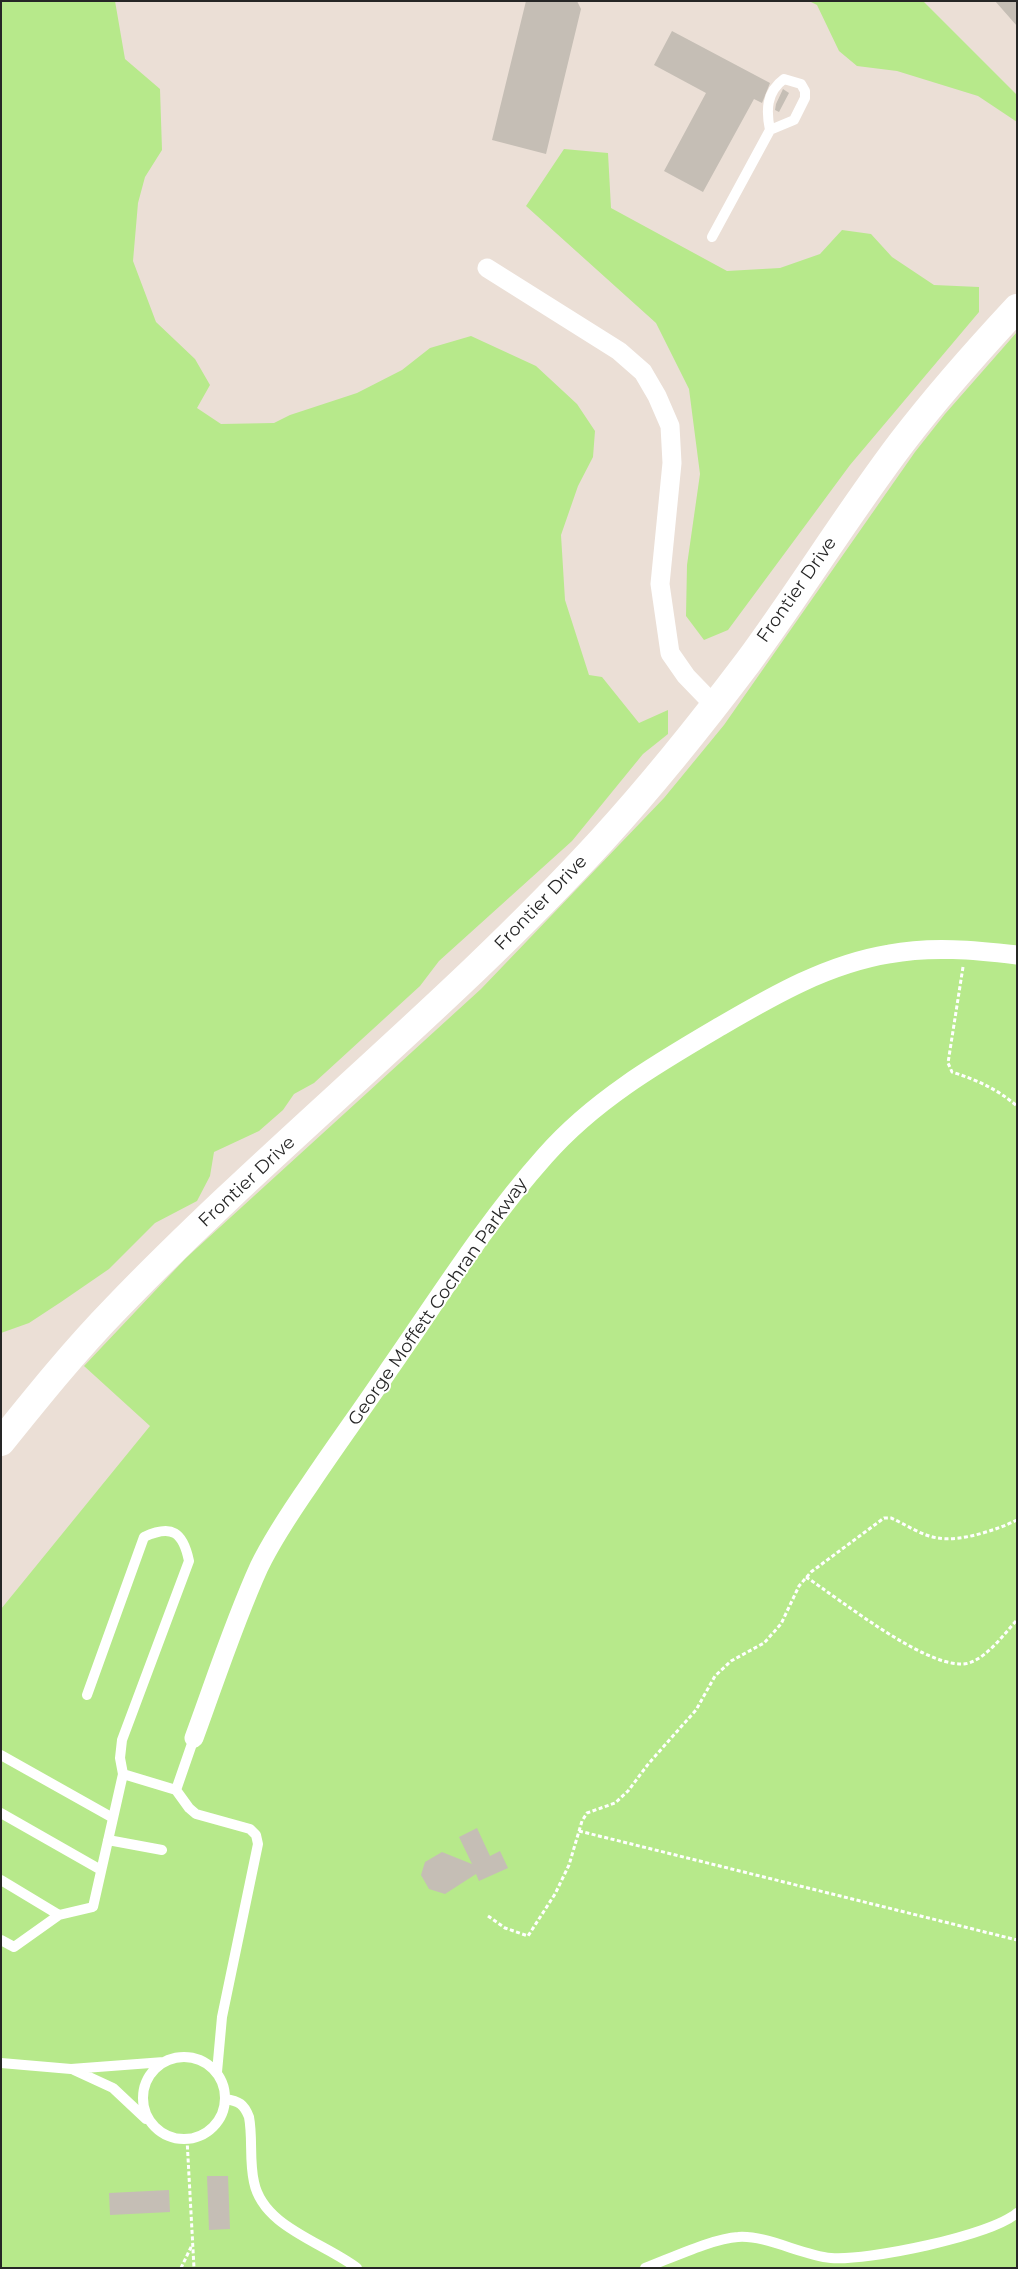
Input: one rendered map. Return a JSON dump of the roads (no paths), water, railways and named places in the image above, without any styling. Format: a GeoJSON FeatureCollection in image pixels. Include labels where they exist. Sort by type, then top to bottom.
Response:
{"type":"FeatureCollection","features":[{"type":"Feature","properties":{"kind":"street"},"geometry":{"type":"LineString","coordinates":[[487,268],[620,351],[643,372],[658,396],[670,426],[672,463],[660,584],[670,653],[686,676],[714,705]]}},
{"type":"Feature","properties":{"kind":"street","name":"Frontier Drive"},"geometry":{"type":"LineString","coordinates":[[3,1434],[64,1365],[173,1251],[478,967],[544,901],[662,772],[748,661],[897,449],[970,360],[1017,308]]}},
{"type":"Feature","properties":{"kind":"street","name":"George Moffett Cochran Parkway"},"geometry":{"type":"LineString","coordinates":[[194,1738],[245,1600],[261,1564],[292,1512],[479,1238],[529,1174],[564,1136],[602,1102],[654,1066],[746,1011],[802,982],[858,961],[888,954],[913,951],[966,950],[1017,955]]}},
{"type":"Feature","properties":{"kind":"lane"},"geometry":{"type":"LineString","coordinates":[[712,237],[770,130],[766,108],[778,83],[784,79],[801,84],[805,90],[805,98],[794,120],[770,130]]}},
{"type":"Feature","properties":{"kind":"lane"},"geometry":{"type":"LineString","coordinates":[[1,1940],[14,1947],[59,1915],[93,1907],[123,1774],[120,1758],[122,1740],[189,1561],[185,1544],[174,1532],[160,1529],[144,1537],[87,1695]]}},
{"type":"Feature","properties":{"kind":"lane"},"geometry":{"type":"LineString","coordinates":[[176,1790],[194,1738]]}},
{"type":"Feature","properties":{"kind":"lane"},"geometry":{"type":"LineString","coordinates":[[1,1755],[113,1818]]}},
{"type":"Feature","properties":{"kind":"lane"},"geometry":{"type":"LineString","coordinates":[[123,1774],[176,1790],[189,1808],[196,1814],[250,1829],[258,1840],[222,2017],[216,2072]]}},
{"type":"Feature","properties":{"kind":"lane"},"geometry":{"type":"LineString","coordinates":[[1,1813],[101,1870]]}},
{"type":"Feature","properties":{"kind":"lane"},"geometry":{"type":"LineString","coordinates":[[108,1840],[162,1850]]}},
{"type":"Feature","properties":{"kind":"lane"},"geometry":{"type":"LineString","coordinates":[[1,1880],[59,1915]]}},
{"type":"Feature","properties":{"kind":"lane"},"geometry":{"type":"LineString","coordinates":[[1,2063],[71,2069],[164,2062],[178,2057],[193,2058],[206,2063],[216,2072],[223,2085],[225,2099],[223,2110],[215,2125],[202,2135],[187,2139],[174,2138],[161,2132],[150,2123],[113,2088],[71,2069]]}},
{"type":"Feature","properties":{"kind":"lane"},"geometry":{"type":"LineString","coordinates":[[150,2123],[144,2110],[142,2096],[146,2082],[153,2070],[164,2062]]}},
{"type":"Feature","properties":{"kind":"lane"},"geometry":{"type":"LineString","coordinates":[[225,2099],[239,2102],[245,2108],[249,2117],[253,2180],[258,2196],[266,2209],[280,2223],[344,2258],[357,2268]]}},
{"type":"Feature","properties":{"kind":"lane"},"geometry":{"type":"LineString","coordinates":[[645,2268],[701,2247],[738,2237],[831,2258],[875,2255],[921,2247],[987,2228],[1017,2213]]}}]}
